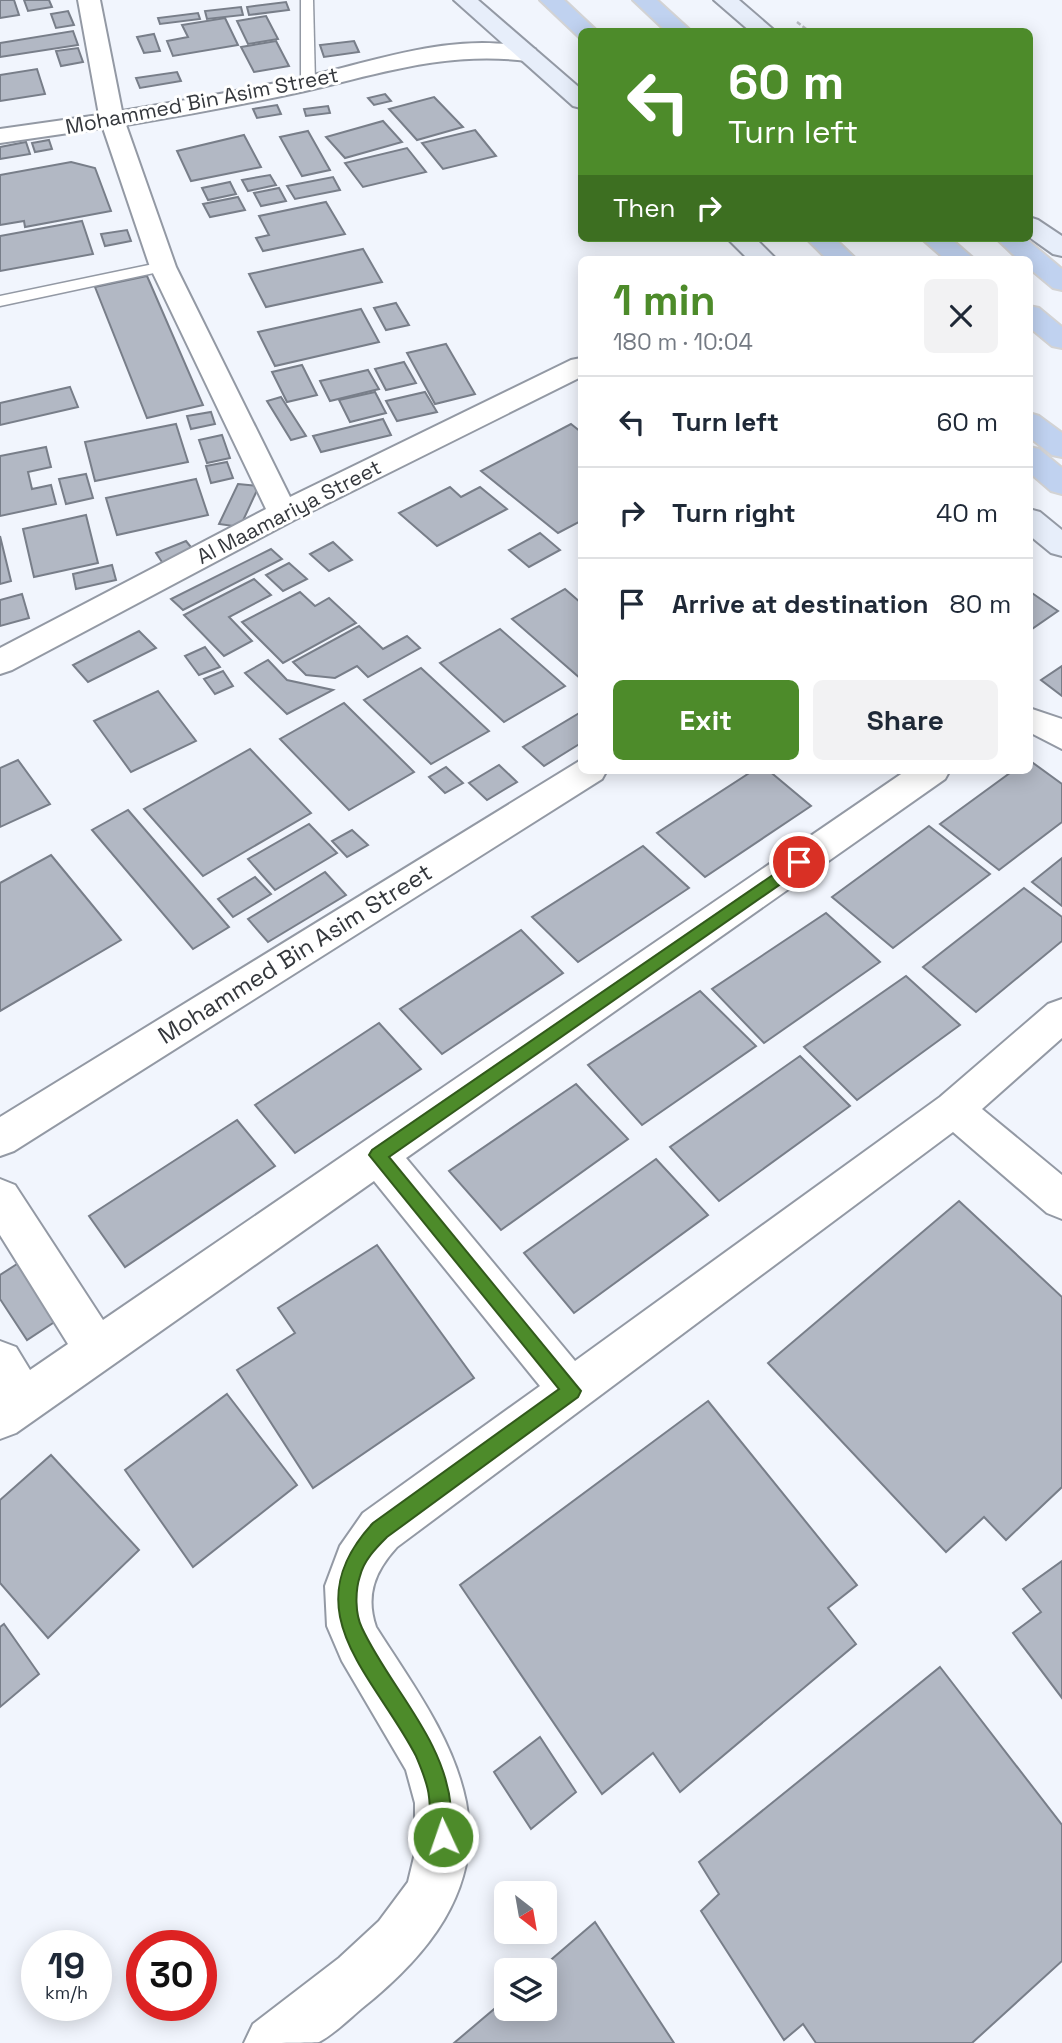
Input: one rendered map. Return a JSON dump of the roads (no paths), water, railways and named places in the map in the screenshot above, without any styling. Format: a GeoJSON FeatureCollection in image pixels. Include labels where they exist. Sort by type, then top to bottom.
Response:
{"type":"FeatureCollection","features":[{"type":"Feature","properties":{"kind":"highway"},"geometry":{"type":"LineString","coordinates":[[551,0],[582,28]]}},
{"type":"Feature","properties":{"kind":"highway"},"geometry":{"type":"LineString","coordinates":[[644,0],[676,28]]}},
{"type":"Feature","properties":{"kind":"highway"},"geometry":{"type":"LineString","coordinates":[[824,242],[840,256]]}},
{"type":"Feature","properties":{"kind":"highway"},"geometry":{"type":"LineString","coordinates":[[939,242],[957,256]]}},
{"type":"Feature","properties":{"kind":"highway"},"geometry":{"type":"LineString","coordinates":[[1014,242],[1031,256]]}},
{"type":"Feature","properties":{"kind":"highway"},"geometry":{"type":"LineString","coordinates":[[1033,258],[1062,282]]}},
{"type":"Feature","properties":{"kind":"highway"},"geometry":{"type":"LineString","coordinates":[[1033,317],[1062,340]]}},
{"type":"Feature","properties":{"kind":"highway"},"geometry":{"type":"LineString","coordinates":[[1033,425],[1062,448]]}},
{"type":"Feature","properties":{"kind":"highway"},"geometry":{"type":"LineString","coordinates":[[1033,459],[1062,484]]}},
{"type":"Feature","properties":{"kind":"main road"},"geometry":{"type":"LineString","coordinates":[[725,0],[760,28]]}},
{"type":"Feature","properties":{"kind":"main road"},"geometry":{"type":"LineString","coordinates":[[470,5],[578,97]]}},
{"type":"Feature","properties":{"kind":"main road"},"geometry":{"type":"LineString","coordinates":[[1033,228],[1062,248]]}},
{"type":"Feature","properties":{"kind":"main road"},"geometry":{"type":"LineString","coordinates":[[744,242],[760,256]]}},
{"type":"Feature","properties":{"kind":"street"},"geometry":{"type":"LineString","coordinates":[[89,0],[112,120],[163,267],[282,513]]}},
{"type":"Feature","properties":{"kind":"street","name":"Mohammed Bin Asim Street"},"geometry":{"type":"LineString","coordinates":[[0,136],[112,120],[309,83],[402,58],[456,38],[471,26],[470,5]]}},
{"type":"Feature","properties":{"kind":"street","name":"Mohammed Bin Asim Street"},"geometry":{"type":"LineString","coordinates":[[402,58],[463,49],[496,49],[527,54]]}},
{"type":"Feature","properties":{"kind":"street","name":"Al Maamariya Street"},"geometry":{"type":"LineString","coordinates":[[0,662],[282,513],[578,367]]}},
{"type":"Feature","properties":{"kind":"street"},"geometry":{"type":"LineString","coordinates":[[1033,721],[1044,724],[1062,736]]}},
{"type":"Feature","properties":{"kind":"street","name":"Mohammed Bin Asim Street"},"geometry":{"type":"LineString","coordinates":[[0,1138],[584,774]]}},
{"type":"Feature","properties":{"kind":"street"},"geometry":{"type":"LineString","coordinates":[[0,1362],[11,1409],[927,774]]}},
{"type":"Feature","properties":{"kind":"street"},"geometry":{"type":"LineString","coordinates":[[272,2043],[392,1948],[429,1898],[438,1868],[443,1837],[442,1807],[436,1778],[425,1752],[351,1629],[347,1602],[350,1574],[361,1550],[380,1530],[954,1109],[1062,1015]]}},
{"type":"Feature","properties":{"kind":"street"},"geometry":{"type":"LineString","coordinates":[[954,1109],[1062,1199]]}},
{"type":"Feature","properties":{"kind":"street"},"geometry":{"type":"LineString","coordinates":[[377,1155],[572,1391]]}},
{"type":"Feature","properties":{"kind":"street"},"geometry":{"type":"LineString","coordinates":[[0,1198],[97,1350]]}},
{"type":"Feature","properties":{"kind":"lane"},"geometry":{"type":"LineString","coordinates":[[307,0],[309,83]]}},
{"type":"Feature","properties":{"kind":"lane"},"geometry":{"type":"LineString","coordinates":[[0,300],[163,267]]}}]}
